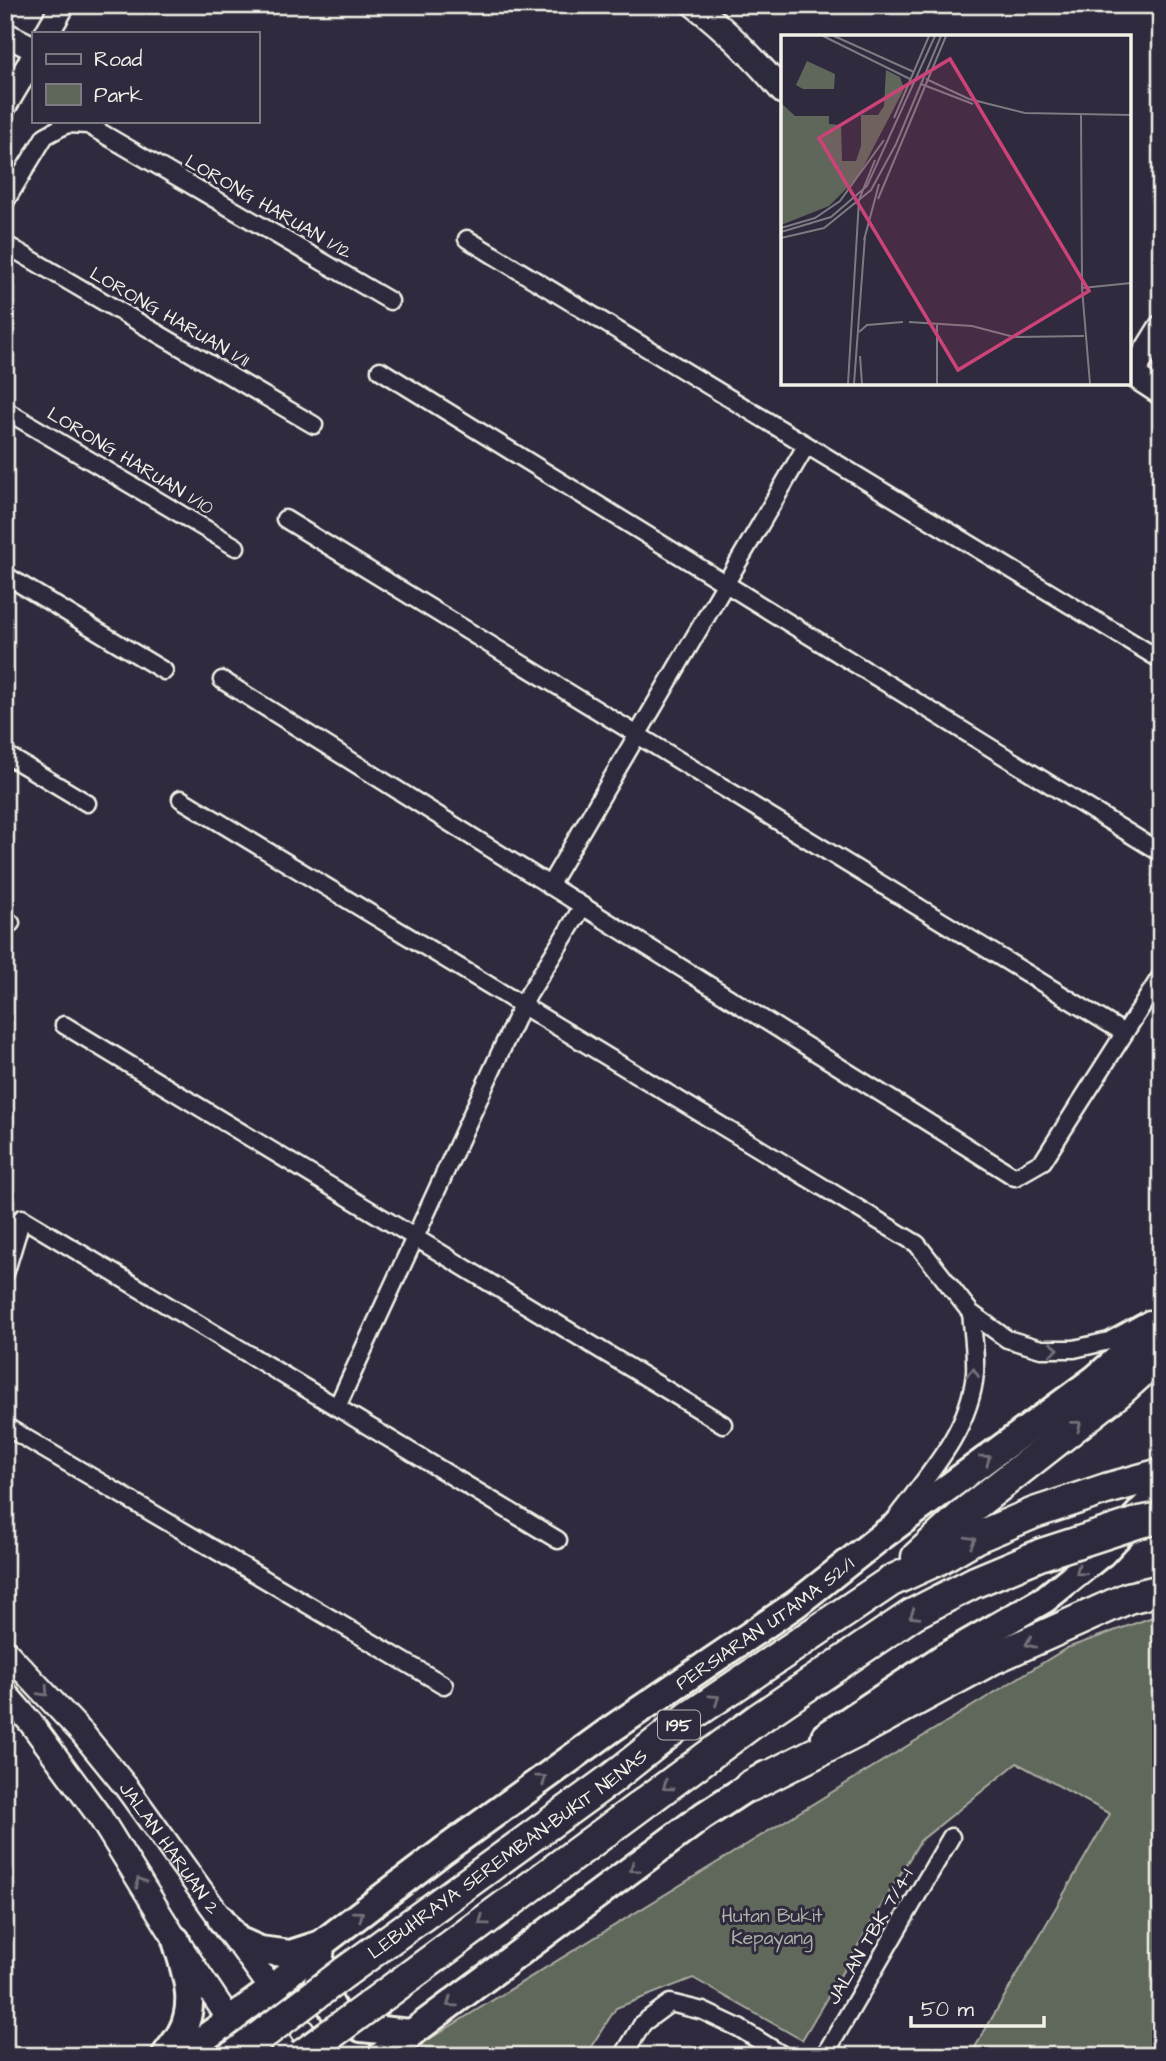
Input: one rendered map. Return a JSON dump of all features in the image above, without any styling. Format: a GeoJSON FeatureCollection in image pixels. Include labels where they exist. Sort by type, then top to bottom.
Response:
{"type":"FeatureCollection","features":[{"type":"Feature","properties":{"kind":"highway"},"geometry":{"type":"LineString","coordinates":[[891,1581],[966,1512],[1119,1392],[1161,1354]]}},
{"type":"Feature","properties":{"kind":"highway","name":"LEBUHRAYA SEREMBAN-BUKIT NENAS"},"geometry":{"type":"LineString","coordinates":[[234,2056],[611,1779],[689,1717],[891,1581],[937,1560],[975,1538],[1034,1513],[1161,1474]]}},
{"type":"Feature","properties":{"kind":"highway","name":"LEBUHRAYA SEREMBAN-BUKIT NENAS"},"geometry":{"type":"LineString","coordinates":[[301,2056],[758,1719],[913,1614],[975,1582],[1042,1554],[1140,1522],[1161,1518]]}},
{"type":"Feature","properties":{"kind":"highway"},"geometry":{"type":"LineString","coordinates":[[750,1786],[992,1659],[1128,1598],[1161,1590]]}},
{"type":"Feature","properties":{"kind":"main road"},"geometry":{"type":"LineString","coordinates":[[48,32],[63,5]]}},
{"type":"Feature","properties":{"kind":"main road"},"geometry":{"type":"LineString","coordinates":[[694,5],[753,57],[781,90]]}},
{"type":"Feature","properties":{"kind":"main road"},"geometry":{"type":"LineString","coordinates":[[5,34],[32,48]]}},
{"type":"Feature","properties":{"kind":"main road"},"geometry":{"type":"LineString","coordinates":[[5,105],[32,60]]}},
{"type":"Feature","properties":{"kind":"main road"},"geometry":{"type":"LineString","coordinates":[[1161,327],[1131,373],[1161,393]]}},
{"type":"Feature","properties":{"kind":"main road","name":"PERSIARAN UTAMA S2/1"},"geometry":{"type":"LineString","coordinates":[[180,2056],[272,1989],[321,1944],[443,1851],[613,1728],[796,1604],[882,1536],[1095,1379],[1161,1321]]}},
{"type":"Feature","properties":{"kind":"main road"},"geometry":{"type":"LineString","coordinates":[[380,2056],[704,1816],[944,1657],[1045,1599],[1102,1553],[1150,1502],[1161,1486]]}},
{"type":"Feature","properties":{"kind":"main road","name":"JALAN HARUAN 2"},"geometry":{"type":"LineString","coordinates":[[5,1651],[83,1734],[127,1788],[320,2056]]}},
{"type":"Feature","properties":{"kind":"main road","name":"JALAN HARUAN 2"},"geometry":{"type":"LineString","coordinates":[[5,1693],[32,1723],[100,1817],[176,1940],[254,2056]]}},
{"type":"Feature","properties":{"kind":"main road"},"geometry":{"type":"LineString","coordinates":[[220,1919],[237,1940],[260,1950],[290,1954],[321,1944],[318,1982],[335,2013],[360,2028],[411,2033]]}},
{"type":"Feature","properties":{"kind":"main road"},"geometry":{"type":"LineString","coordinates":[[165,2056],[182,2032],[190,2010],[190,1988],[176,1940]]}},
{"type":"Feature","properties":{"kind":"main road"},"geometry":{"type":"LineString","coordinates":[[395,2056],[411,2033]]}},
{"type":"Feature","properties":{"kind":"street","name":"LORONG HARUAN 1/12"},"geometry":{"type":"LineString","coordinates":[[5,202],[45,136],[66,124],[88,125],[390,301]]}},
{"type":"Feature","properties":{"kind":"street"},"geometry":{"type":"LineString","coordinates":[[467,239],[1161,660]]}},
{"type":"Feature","properties":{"kind":"street","name":"LORONG HARUAN 1/11"},"geometry":{"type":"LineString","coordinates":[[5,244],[314,425]]}},
{"type":"Feature","properties":{"kind":"street"},"geometry":{"type":"LineString","coordinates":[[380,370],[1161,853]]}},
{"type":"Feature","properties":{"kind":"street","name":"LORONG HARUAN 1/10"},"geometry":{"type":"LineString","coordinates":[[5,410],[236,547]]}},
{"type":"Feature","properties":{"kind":"street"},"geometry":{"type":"LineString","coordinates":[[549,886],[806,446]]}},
{"type":"Feature","properties":{"kind":"street"},"geometry":{"type":"LineString","coordinates":[[285,519],[1124,1032]]}},
{"type":"Feature","properties":{"kind":"street"},"geometry":{"type":"LineString","coordinates":[[5,575],[164,671]]}},
{"type":"Feature","properties":{"kind":"street"},"geometry":{"type":"LineString","coordinates":[[222,680],[1015,1177],[1043,1161],[1161,976]]}},
{"type":"Feature","properties":{"kind":"street"},"geometry":{"type":"LineString","coordinates":[[5,754],[87,803]]}},
{"type":"Feature","properties":{"kind":"street"},"geometry":{"type":"LineString","coordinates":[[181,799],[917,1244],[971,1313],[1007,1339],[1041,1349],[1074,1349],[1109,1341],[1161,1313]]}},
{"type":"Feature","properties":{"kind":"street"},"geometry":{"type":"LineString","coordinates":[[337,1407],[522,1005],[583,906]]}},
{"type":"Feature","properties":{"kind":"street"},"geometry":{"type":"LineString","coordinates":[[64,1025],[723,1424]]}},
{"type":"Feature","properties":{"kind":"street"},"geometry":{"type":"LineString","coordinates":[[5,1274],[22,1218],[558,1540]]}},
{"type":"Feature","properties":{"kind":"street"},"geometry":{"type":"LineString","coordinates":[[882,1536],[948,1450],[969,1403],[975,1372],[971,1313]]}},
{"type":"Feature","properties":{"kind":"street"},"geometry":{"type":"LineString","coordinates":[[5,1426],[444,1685]]}},
{"type":"Feature","properties":{"kind":"street","name":"JALAN TBK 7/4-1"},"geometry":{"type":"LineString","coordinates":[[824,2056],[951,1837]]}},
{"type":"Feature","properties":{"kind":"street"},"geometry":{"type":"LineString","coordinates":[[623,2056],[643,2023],[670,2003],[703,2011],[739,2028],[784,2056]]}},
{"type":"Feature","properties":{"kind":"green space","name":"Hutan Bukit Kepayang"},"geometry":{"type":"Polygon","coordinates":[[[1161,1614],[1161,2056],[970,2056],[1110,1814],[1017,1763],[920,1841],[802,2040],[693,1978],[616,2008],[585,2056],[412,2056],[418,2046],[1067,1648],[1161,1614]]]}}]}
